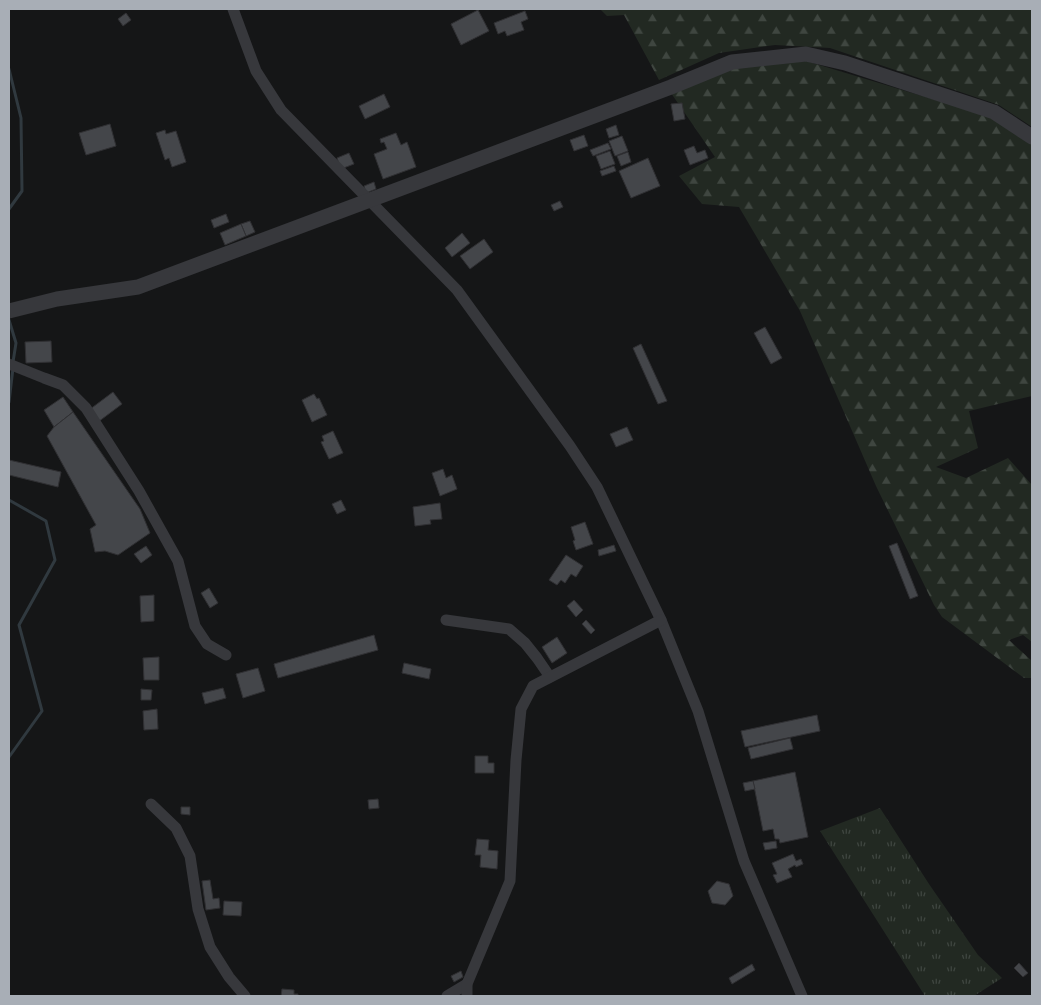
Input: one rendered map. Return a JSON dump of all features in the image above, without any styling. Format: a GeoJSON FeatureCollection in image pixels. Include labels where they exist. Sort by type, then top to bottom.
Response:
{"type":"FeatureCollection","features":[{"type":"Feature","properties":{"kind":"street"},"geometry":{"type":"LineString","coordinates":[[233,9],[256,71],[280,110],[456,290],[570,446],[597,487],[661,620],[698,711],[744,861],[802,996]]}},
{"type":"Feature","properties":{"kind":"street"},"geometry":{"type":"LineString","coordinates":[[9,311],[57,299],[138,287],[652,94],[732,62],[806,54],[845,63],[994,112],[1032,137]]}},
{"type":"Feature","properties":{"kind":"street"},"geometry":{"type":"LineString","coordinates":[[14,366],[63,385],[86,408],[139,491],[178,562],[195,626],[207,644],[226,655]]}},
{"type":"Feature","properties":{"kind":"street"},"geometry":{"type":"LineString","coordinates":[[446,620],[509,629],[537,658],[550,677]]}},
{"type":"Feature","properties":{"kind":"street"},"geometry":{"type":"LineString","coordinates":[[467,996],[467,984],[510,881],[516,760],[521,709],[533,686],[661,620]]}},
{"type":"Feature","properties":{"kind":"street"},"geometry":{"type":"LineString","coordinates":[[151,804],[176,828],[190,856],[198,909],[210,947],[229,977],[245,996]]}},
{"type":"Feature","properties":{"kind":"street"},"geometry":{"type":"LineString","coordinates":[[447,996],[467,984]]}},
{"type":"Feature","properties":{"kind":"green space"},"geometry":{"type":"Polygon","coordinates":[[[600,9],[1032,9],[1032,127],[999,105],[830,48],[775,45],[719,53],[659,80],[624,15],[607,16],[600,9]]]}},
{"type":"Feature","properties":{"kind":"green space"},"geometry":{"type":"Polygon","coordinates":[[[806,61],[992,117],[1032,144],[1032,396],[969,411],[978,448],[936,467],[966,478],[1008,458],[1032,485],[1032,642],[1023,635],[1009,640],[1032,661],[1032,678],[1024,678],[942,617],[934,605],[876,486],[800,311],[739,207],[702,204],[679,176],[715,157],[671,93],[740,65],[806,61]]]}},
{"type":"Feature","properties":{"kind":"green space"},"geometry":{"type":"Polygon","coordinates":[[[880,808],[978,955],[1002,978],[974,996],[925,996],[820,831],[880,808]]]}},
{"type":"Feature","properties":{"kind":"building"},"geometry":{"type":"Polygon","coordinates":[[[478,10],[489,31],[461,45],[451,24],[478,10]]]}},
{"type":"Feature","properties":{"kind":"building"},"geometry":{"type":"Polygon","coordinates":[[[525,11],[528,19],[521,22],[524,30],[507,36],[505,31],[498,34],[494,23],[525,11]]]}},
{"type":"Feature","properties":{"kind":"building"},"geometry":{"type":"Polygon","coordinates":[[[126,13],[131,20],[123,26],[118,19],[126,13]]]}},
{"type":"Feature","properties":{"kind":"building"},"geometry":{"type":"Polygon","coordinates":[[[384,94],[390,107],[365,119],[359,106],[384,94]]]}},
{"type":"Feature","properties":{"kind":"building"},"geometry":{"type":"Polygon","coordinates":[[[682,103],[685,119],[674,121],[671,104],[682,103]]]}},
{"type":"Feature","properties":{"kind":"building"},"geometry":{"type":"Polygon","coordinates":[[[110,124],[116,146],[86,155],[79,133],[110,124]]]}},
{"type":"Feature","properties":{"kind":"building"},"geometry":{"type":"Polygon","coordinates":[[[616,125],[619,135],[609,138],[606,129],[616,125]]]}},
{"type":"Feature","properties":{"kind":"building"},"geometry":{"type":"Polygon","coordinates":[[[165,130],[166,134],[176,131],[186,162],[172,167],[169,158],[165,160],[156,133],[165,130]]]}},
{"type":"Feature","properties":{"kind":"building"},"geometry":{"type":"Polygon","coordinates":[[[396,133],[401,145],[407,142],[416,167],[383,179],[374,154],[387,149],[384,142],[381,143],[380,139],[396,133]]]}},
{"type":"Feature","properties":{"kind":"building"},"geometry":{"type":"Polygon","coordinates":[[[584,135],[588,146],[574,151],[570,140],[584,135]]]}},
{"type":"Feature","properties":{"kind":"building"},"geometry":{"type":"Polygon","coordinates":[[[622,136],[628,151],[615,156],[609,141],[622,136]]]}},
{"type":"Feature","properties":{"kind":"building"},"geometry":{"type":"Polygon","coordinates":[[[608,143],[611,149],[593,156],[590,150],[608,143]]]}},
{"type":"Feature","properties":{"kind":"building"},"geometry":{"type":"Polygon","coordinates":[[[694,146],[697,153],[705,150],[708,158],[690,165],[684,150],[694,146]]]}},
{"type":"Feature","properties":{"kind":"building"},"geometry":{"type":"Polygon","coordinates":[[[610,151],[615,164],[601,169],[596,156],[610,151]]]}},
{"type":"Feature","properties":{"kind":"building"},"geometry":{"type":"Polygon","coordinates":[[[628,152],[631,162],[621,166],[617,156],[628,152]]]}},
{"type":"Feature","properties":{"kind":"building"},"geometry":{"type":"Polygon","coordinates":[[[349,153],[354,164],[341,169],[337,158],[349,153]]]}},
{"type":"Feature","properties":{"kind":"building"},"geometry":{"type":"Polygon","coordinates":[[[648,158],[660,186],[631,198],[619,171],[648,158]]]}},
{"type":"Feature","properties":{"kind":"building"},"geometry":{"type":"Polygon","coordinates":[[[614,166],[616,171],[602,176],[600,171],[614,166]]]}},
{"type":"Feature","properties":{"kind":"building"},"geometry":{"type":"Polygon","coordinates":[[[374,182],[376,189],[366,193],[364,186],[374,182]]]}},
{"type":"Feature","properties":{"kind":"building"},"geometry":{"type":"Polygon","coordinates":[[[560,201],[563,207],[554,211],[551,205],[560,201]]]}},
{"type":"Feature","properties":{"kind":"building"},"geometry":{"type":"Polygon","coordinates":[[[226,214],[229,222],[214,228],[211,220],[226,214]]]}},
{"type":"Feature","properties":{"kind":"building"},"geometry":{"type":"Polygon","coordinates":[[[250,221],[255,232],[246,236],[241,224],[250,221]]]}},
{"type":"Feature","properties":{"kind":"building"},"geometry":{"type":"Polygon","coordinates":[[[241,224],[246,236],[225,245],[220,233],[241,224]]]}},
{"type":"Feature","properties":{"kind":"building"},"geometry":{"type":"Polygon","coordinates":[[[462,233],[470,243],[452,257],[445,248],[462,233]]]}},
{"type":"Feature","properties":{"kind":"building"},"geometry":{"type":"Polygon","coordinates":[[[484,239],[493,252],[470,269],[460,256],[484,239]]]}},
{"type":"Feature","properties":{"kind":"building"},"geometry":{"type":"Polygon","coordinates":[[[765,327],[782,358],[771,364],[754,333],[765,327]]]}},
{"type":"Feature","properties":{"kind":"building"},"geometry":{"type":"Polygon","coordinates":[[[51,341],[52,362],[26,363],[25,342],[51,341]]]}},
{"type":"Feature","properties":{"kind":"building"},"geometry":{"type":"Polygon","coordinates":[[[641,344],[667,401],[658,404],[633,348],[641,344]]]}},
{"type":"Feature","properties":{"kind":"building"},"geometry":{"type":"Polygon","coordinates":[[[113,392],[122,404],[98,422],[89,410],[113,392]]]}},
{"type":"Feature","properties":{"kind":"building"},"geometry":{"type":"Polygon","coordinates":[[[314,394],[317,399],[319,398],[327,415],[312,422],[302,400],[314,394]]]}},
{"type":"Feature","properties":{"kind":"building"},"geometry":{"type":"Polygon","coordinates":[[[63,397],[73,412],[54,427],[44,410],[63,397]]]}},
{"type":"Feature","properties":{"kind":"building"},"geometry":{"type":"Polygon","coordinates":[[[73,412],[140,509],[150,533],[118,555],[105,551],[95,552],[90,529],[96,525],[47,436],[54,427],[73,412]]]}},
{"type":"Feature","properties":{"kind":"building"},"geometry":{"type":"Polygon","coordinates":[[[627,427],[633,440],[616,447],[610,434],[627,427]]]}},
{"type":"Feature","properties":{"kind":"building"},"geometry":{"type":"Polygon","coordinates":[[[333,431],[343,453],[329,459],[321,442],[324,441],[322,436],[333,431]]]}},
{"type":"Feature","properties":{"kind":"building"},"geometry":{"type":"Polygon","coordinates":[[[9,460],[61,472],[58,487],[9,475],[9,460]]]}},
{"type":"Feature","properties":{"kind":"building"},"geometry":{"type":"Polygon","coordinates":[[[443,469],[446,478],[452,475],[457,489],[440,496],[432,473],[443,469]]]}},
{"type":"Feature","properties":{"kind":"building"},"geometry":{"type":"Polygon","coordinates":[[[341,500],[346,510],[337,514],[332,504],[341,500]]]}},
{"type":"Feature","properties":{"kind":"building"},"geometry":{"type":"Polygon","coordinates":[[[440,503],[442,519],[430,520],[431,524],[415,526],[413,507],[440,503]]]}},
{"type":"Feature","properties":{"kind":"building"},"geometry":{"type":"Polygon","coordinates":[[[585,522],[593,544],[576,550],[571,527],[585,522]]]}},
{"type":"Feature","properties":{"kind":"building"},"geometry":{"type":"Polygon","coordinates":[[[897,543],[918,596],[910,599],[889,546],[897,543]]]}},
{"type":"Feature","properties":{"kind":"building"},"geometry":{"type":"Polygon","coordinates":[[[614,545],[616,551],[599,556],[598,550],[614,545]]]}},
{"type":"Feature","properties":{"kind":"building"},"geometry":{"type":"Polygon","coordinates":[[[146,546],[152,555],[141,563],[134,554],[146,546]]]}},
{"type":"Feature","properties":{"kind":"building"},"geometry":{"type":"Polygon","coordinates":[[[566,555],[583,566],[576,577],[571,574],[565,583],[561,580],[557,585],[549,580],[566,555]]]}},
{"type":"Feature","properties":{"kind":"building"},"geometry":{"type":"Polygon","coordinates":[[[209,588],[218,603],[210,608],[201,593],[209,588]]]}},
{"type":"Feature","properties":{"kind":"building"},"geometry":{"type":"Polygon","coordinates":[[[154,595],[154,621],[141,622],[140,596],[154,595]]]}},
{"type":"Feature","properties":{"kind":"building"},"geometry":{"type":"Polygon","coordinates":[[[574,600],[583,610],[576,617],[567,606],[574,600]]]}},
{"type":"Feature","properties":{"kind":"building"},"geometry":{"type":"Polygon","coordinates":[[[586,620],[595,630],[591,634],[582,624],[586,620]]]}},
{"type":"Feature","properties":{"kind":"building"},"geometry":{"type":"Polygon","coordinates":[[[374,635],[378,650],[278,678],[274,664],[374,635]]]}},
{"type":"Feature","properties":{"kind":"building"},"geometry":{"type":"Polygon","coordinates":[[[557,637],[567,653],[552,663],[542,647],[557,637]]]}},
{"type":"Feature","properties":{"kind":"building"},"geometry":{"type":"Polygon","coordinates":[[[159,657],[159,680],[144,680],[143,658],[159,657]]]}},
{"type":"Feature","properties":{"kind":"building"},"geometry":{"type":"Polygon","coordinates":[[[404,663],[431,669],[429,679],[402,673],[404,663]]]}},
{"type":"Feature","properties":{"kind":"building"},"geometry":{"type":"Polygon","coordinates":[[[258,668],[265,691],[243,698],[236,674],[258,668]]]}},
{"type":"Feature","properties":{"kind":"building"},"geometry":{"type":"Polygon","coordinates":[[[223,688],[226,698],[205,704],[202,693],[223,688]]]}},
{"type":"Feature","properties":{"kind":"building"},"geometry":{"type":"Polygon","coordinates":[[[141,689],[152,690],[151,700],[141,700],[141,689]]]}},
{"type":"Feature","properties":{"kind":"building"},"geometry":{"type":"Polygon","coordinates":[[[157,709],[158,729],[144,730],[143,711],[157,709]]]}},
{"type":"Feature","properties":{"kind":"building"},"geometry":{"type":"Polygon","coordinates":[[[817,715],[820,731],[745,747],[741,731],[817,715]]]}},
{"type":"Feature","properties":{"kind":"building"},"geometry":{"type":"Polygon","coordinates":[[[790,738],[793,749],[751,759],[748,748],[790,738]]]}},
{"type":"Feature","properties":{"kind":"building"},"geometry":{"type":"Polygon","coordinates":[[[475,756],[488,756],[488,763],[494,763],[494,773],[475,773],[475,756]]]}},
{"type":"Feature","properties":{"kind":"building"},"geometry":{"type":"Polygon","coordinates":[[[795,772],[808,837],[780,843],[779,839],[775,839],[773,829],[763,831],[753,781],[795,772]]]}},
{"type":"Feature","properties":{"kind":"building"},"geometry":{"type":"Polygon","coordinates":[[[753,781],[755,789],[745,791],[743,783],[753,781]]]}},
{"type":"Feature","properties":{"kind":"building"},"geometry":{"type":"Polygon","coordinates":[[[378,799],[379,808],[369,809],[368,800],[378,799]]]}},
{"type":"Feature","properties":{"kind":"building"},"geometry":{"type":"Polygon","coordinates":[[[181,807],[190,807],[190,815],[181,814],[181,807]]]}},
{"type":"Feature","properties":{"kind":"building"},"geometry":{"type":"Polygon","coordinates":[[[477,839],[489,840],[488,850],[498,851],[497,869],[480,867],[481,855],[475,855],[477,839]]]}},
{"type":"Feature","properties":{"kind":"building"},"geometry":{"type":"Polygon","coordinates":[[[776,841],[777,848],[765,850],[763,843],[776,841]]]}},
{"type":"Feature","properties":{"kind":"building"},"geometry":{"type":"Polygon","coordinates":[[[793,854],[796,861],[801,859],[803,864],[796,867],[795,865],[788,869],[792,877],[777,883],[773,875],[777,874],[772,863],[793,854]]]}},
{"type":"Feature","properties":{"kind":"building"},"geometry":{"type":"Polygon","coordinates":[[[210,880],[213,899],[219,898],[220,908],[206,910],[202,881],[210,880]]]}},
{"type":"Feature","properties":{"kind":"building"},"geometry":{"type":"Polygon","coordinates":[[[717,881],[729,884],[733,896],[725,905],[712,903],[708,891],[717,881]]]}},
{"type":"Feature","properties":{"kind":"building"},"geometry":{"type":"Polygon","coordinates":[[[224,901],[242,902],[241,916],[223,915],[224,901]]]}},
{"type":"Feature","properties":{"kind":"building"},"geometry":{"type":"Polygon","coordinates":[[[1019,963],[1028,973],[1023,977],[1014,968],[1019,963]]]}},
{"type":"Feature","properties":{"kind":"building"},"geometry":{"type":"Polygon","coordinates":[[[752,964],[755,970],[732,984],[729,978],[752,964]]]}},
{"type":"Feature","properties":{"kind":"building"},"geometry":{"type":"Polygon","coordinates":[[[461,971],[463,977],[454,982],[451,976],[461,971]]]}},
{"type":"Feature","properties":{"kind":"building"},"geometry":{"type":"Polygon","coordinates":[[[282,989],[294,990],[294,994],[298,994],[298,996],[281,996],[282,989]]]}},
{"type":"Feature","properties":{"kind":"waterway"},"geometry":{"type":"LineString","coordinates":[[9,69],[21,118],[22,191],[9,209]]}},
{"type":"Feature","properties":{"kind":"waterway"},"geometry":{"type":"LineString","coordinates":[[9,320],[16,343],[13,362]]}},
{"type":"Feature","properties":{"kind":"waterway"},"geometry":{"type":"LineString","coordinates":[[9,402],[13,368]]}},
{"type":"Feature","properties":{"kind":"waterway"},"geometry":{"type":"LineString","coordinates":[[9,500],[46,521],[55,560],[19,625],[42,711],[9,757]]}}]}
